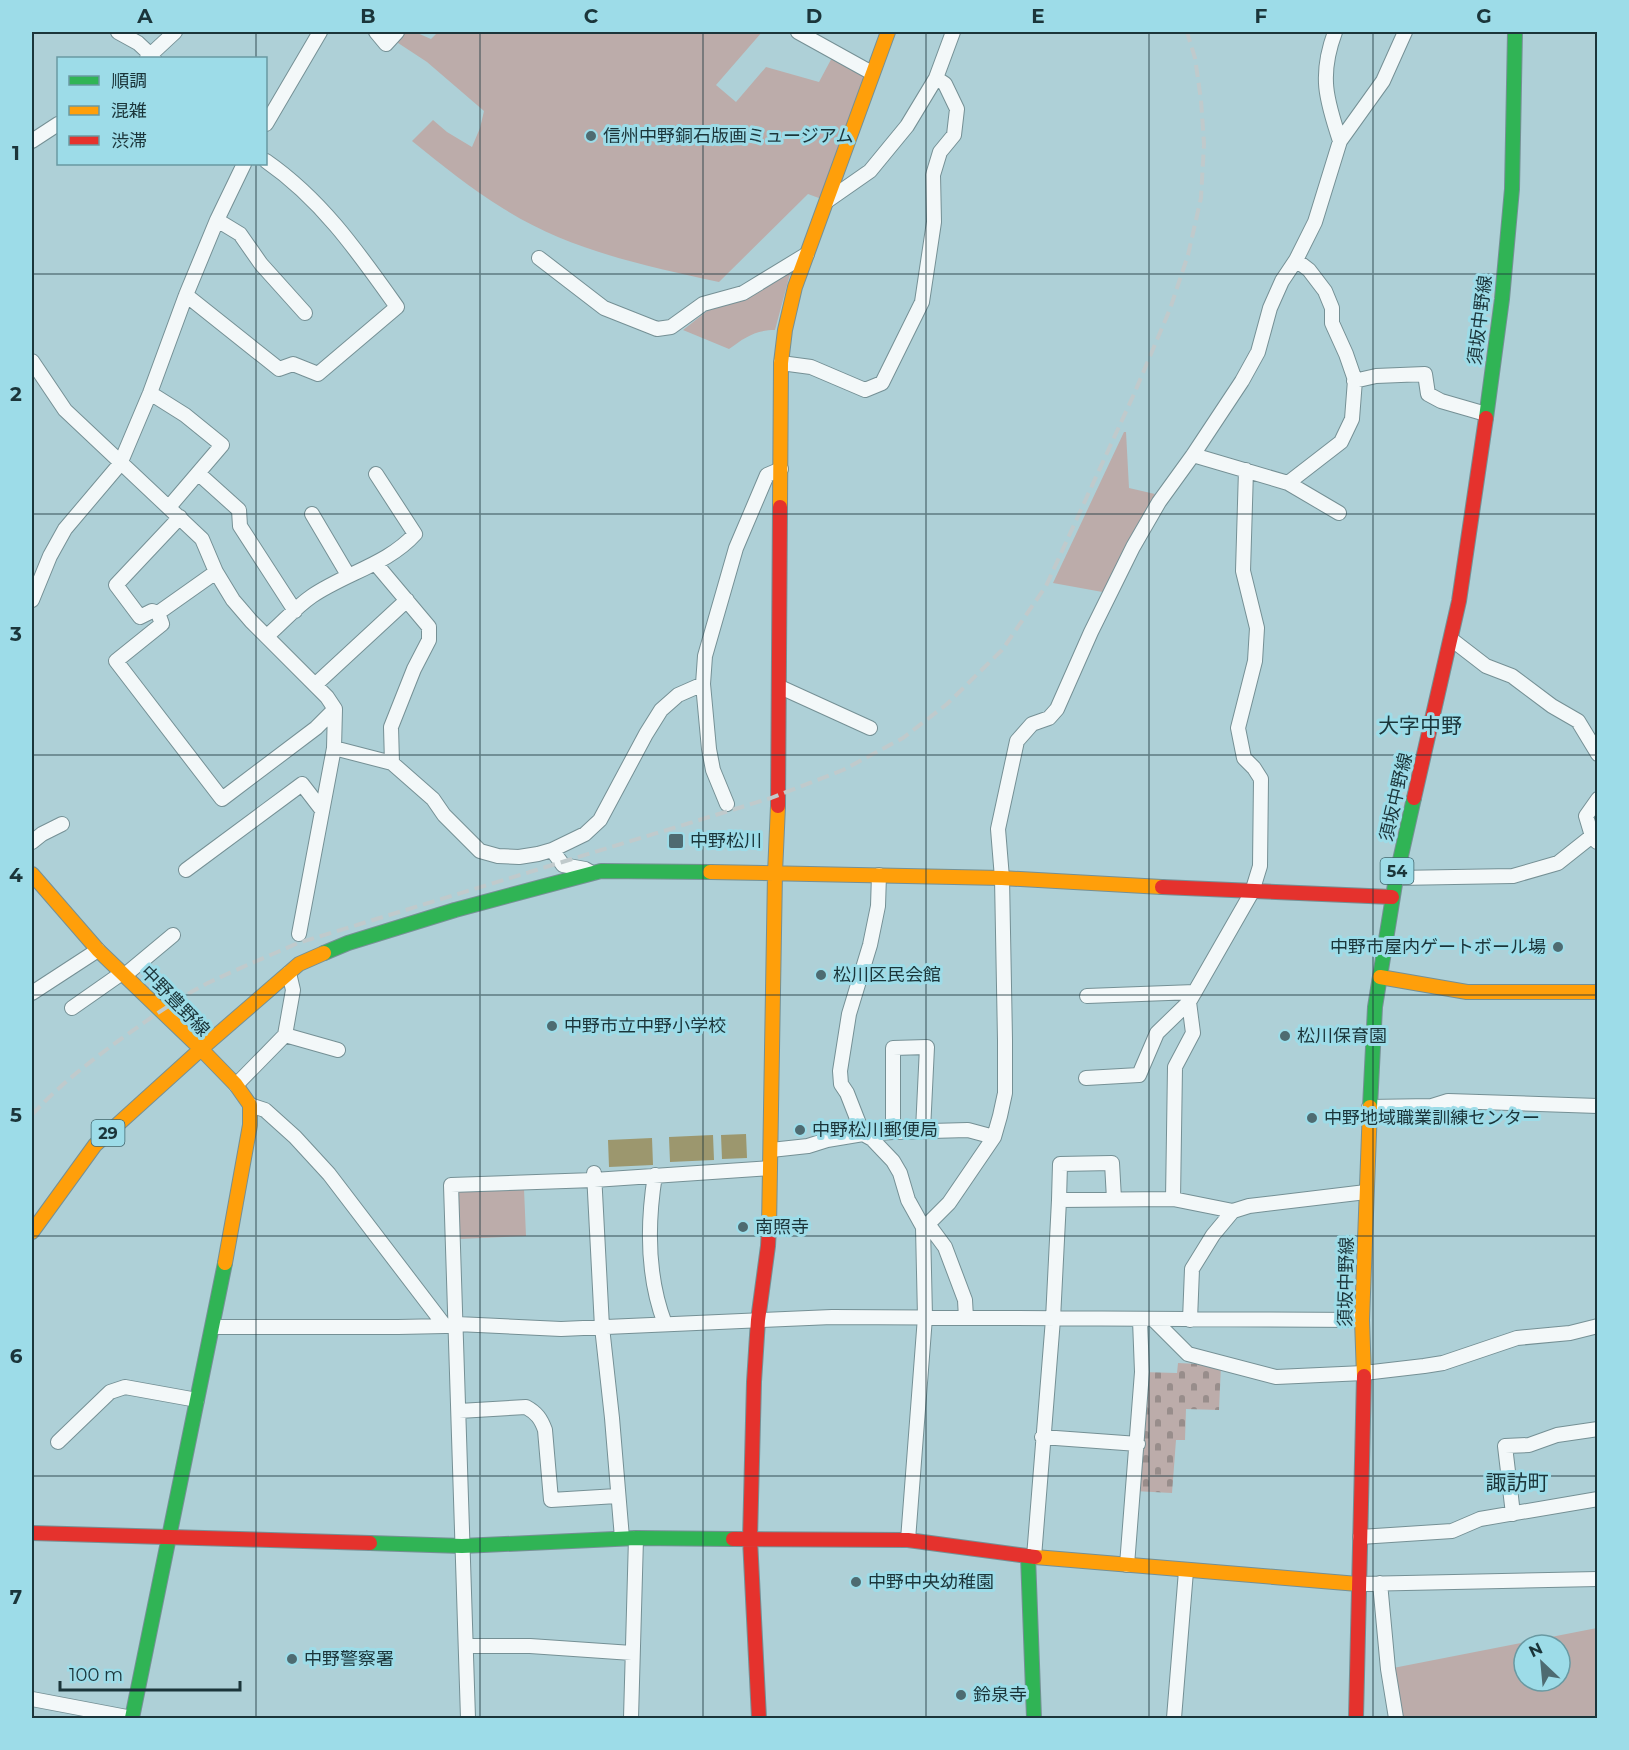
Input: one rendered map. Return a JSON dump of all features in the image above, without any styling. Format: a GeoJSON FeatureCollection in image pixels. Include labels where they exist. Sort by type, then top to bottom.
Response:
{"type":"FeatureCollection","features":[{"type":"Feature","properties":{"kind":"street"},"geometry":{"type":"LineString","coordinates":[[118,32],[138,43],[150,57]]}},
{"type":"Feature","properties":{"kind":"street"},"geometry":{"type":"LineString","coordinates":[[152,57],[175,32]]}},
{"type":"Feature","properties":{"kind":"street"},"geometry":{"type":"LineString","coordinates":[[267,122],[320,32]]}},
{"type":"Feature","properties":{"kind":"street"},"geometry":{"type":"LineString","coordinates":[[376,32],[386,44],[397,32]]}},
{"type":"Feature","properties":{"kind":"street"},"geometry":{"type":"LineString","coordinates":[[798,32],[872,73]]}},
{"type":"Feature","properties":{"kind":"street"},"geometry":{"type":"LineString","coordinates":[[759,1719],[750,1539],[758,1320],[768,1246],[771,1150],[775,873],[779,794],[782,363],[785,330],[792,297],[888,32]]}},
{"type":"Feature","properties":{"kind":"street"},"geometry":{"type":"LineString","coordinates":[[827,201],[870,171],[907,126],[936,78],[953,32]]}},
{"type":"Feature","properties":{"kind":"street"},"geometry":{"type":"LineString","coordinates":[[1335,32],[1325,68],[1327,102],[1340,141]]}},
{"type":"Feature","properties":{"kind":"street"},"geometry":{"type":"LineString","coordinates":[[908,1540],[925,1317],[925,1225],[949,1203],[994,1137],[1005,1093],[1002,878],[998,829],[1017,741],[1032,724],[1049,718],[1057,709],[1091,632],[1133,547],[1159,502],[1242,381],[1258,352],[1270,308],[1282,280],[1296,260],[1315,222],[1340,141],[1383,81],[1405,32]]}},
{"type":"Feature","properties":{"kind":"street","name":"須坂中野線"},"geometry":{"type":"LineString","coordinates":[[1356,1719],[1364,1373],[1362,1320],[1369,1107],[1375,1007],[1392,897],[1460,601],[1502,299],[1512,189],[1515,32]]}},
{"type":"Feature","properties":{"kind":"street"},"geometry":{"type":"LineString","coordinates":[[782,363],[811,367],[865,390],[882,383],[922,302],[934,222],[933,175],[940,152],[954,135],[957,109],[945,84],[936,78]]}},
{"type":"Feature","properties":{"kind":"street"},"geometry":{"type":"LineString","coordinates":[[32,141],[57,125]]}},
{"type":"Feature","properties":{"kind":"street"},"geometry":{"type":"LineString","coordinates":[[186,295],[279,369],[293,364],[318,374],[397,307],[350,240],[292,179],[267,162]]}},
{"type":"Feature","properties":{"kind":"street"},"geometry":{"type":"LineString","coordinates":[[32,600],[50,556],[65,529],[120,464],[150,393],[186,295],[217,220],[244,165]]}},
{"type":"Feature","properties":{"kind":"street"},"geometry":{"type":"LineString","coordinates":[[217,220],[240,234],[261,264],[305,313]]}},
{"type":"Feature","properties":{"kind":"street"},"geometry":{"type":"LineString","coordinates":[[539,258],[604,308],[657,329],[671,327],[703,304],[742,293],[807,254]]}},
{"type":"Feature","properties":{"kind":"street"},"geometry":{"type":"LineString","coordinates":[[1288,483],[1341,442],[1352,418],[1354,381],[1346,354],[1332,323],[1332,308],[1325,291],[1309,270],[1296,260]]}},
{"type":"Feature","properties":{"kind":"street"},"geometry":{"type":"LineString","coordinates":[[32,361],[65,410],[120,464],[202,538],[216,572],[233,600],[335,709],[334,748],[299,934]]}},
{"type":"Feature","properties":{"kind":"street"},"geometry":{"type":"LineString","coordinates":[[1354,381],[1377,376],[1425,374],[1428,394],[1441,401],[1486,414]]}},
{"type":"Feature","properties":{"kind":"street"},"geometry":{"type":"LineString","coordinates":[[150,393],[185,415],[222,445],[199,474],[175,512],[116,585],[140,617],[152,611],[158,613]]}},
{"type":"Feature","properties":{"kind":"street"},"geometry":{"type":"LineString","coordinates":[[1193,455],[1288,483],[1339,513]]}},
{"type":"Feature","properties":{"kind":"street"},"geometry":{"type":"LineString","coordinates":[[727,804],[713,770],[709,749],[703,684],[705,656],[736,548],[767,475],[781,469]]}},
{"type":"Feature","properties":{"kind":"street"},"geometry":{"type":"LineString","coordinates":[[1086,1078],[1139,1075],[1157,1033],[1192,997],[1252,892],[1260,866],[1261,778],[1244,758],[1238,728],[1255,661],[1257,628],[1243,571],[1246,470]]}},
{"type":"Feature","properties":{"kind":"street"},"geometry":{"type":"LineString","coordinates":[[199,474],[239,510],[240,526],[294,611]]}},
{"type":"Feature","properties":{"kind":"street"},"geometry":{"type":"LineString","coordinates":[[267,636],[311,597],[348,575],[376,564],[404,546],[415,534],[375,474]]}},
{"type":"Feature","properties":{"kind":"street"},"geometry":{"type":"LineString","coordinates":[[312,514],[348,575]]}},
{"type":"Feature","properties":{"kind":"street"},"geometry":{"type":"LineString","coordinates":[[376,564],[429,627],[429,640],[414,669],[392,727],[392,763]]}},
{"type":"Feature","properties":{"kind":"street"},"geometry":{"type":"LineString","coordinates":[[158,613],[216,572]]}},
{"type":"Feature","properties":{"kind":"street"},"geometry":{"type":"LineString","coordinates":[[315,685],[407,600]]}},
{"type":"Feature","properties":{"kind":"street"},"geometry":{"type":"LineString","coordinates":[[158,613],[162,624],[116,661],[222,799],[316,728],[335,709]]}},
{"type":"Feature","properties":{"kind":"street"},"geometry":{"type":"LineString","coordinates":[[1450,639],[1486,666],[1512,676],[1552,706],[1578,721],[1598,754]]}},
{"type":"Feature","properties":{"kind":"street"},"geometry":{"type":"LineString","coordinates":[[334,748],[392,763],[433,799],[444,815],[480,851],[498,856],[519,857],[552,850],[585,834],[600,820],[661,710],[678,695],[703,684]]}},
{"type":"Feature","properties":{"kind":"street"},"geometry":{"type":"LineString","coordinates":[[780,687],[870,728]]}},
{"type":"Feature","properties":{"kind":"street"},"geometry":{"type":"LineString","coordinates":[[186,870],[302,784],[322,810]]}},
{"type":"Feature","properties":{"kind":"street"},"geometry":{"type":"LineString","coordinates":[[1396,878],[1513,876],[1558,863],[1595,839],[1586,816],[1598,799]]}},
{"type":"Feature","properties":{"kind":"street"},"geometry":{"type":"LineString","coordinates":[[32,842],[62,824]]}},
{"type":"Feature","properties":{"kind":"street"},"geometry":{"type":"LineString","coordinates":[[552,850],[563,865],[585,869],[591,873]]}},
{"type":"Feature","properties":{"kind":"street"},"geometry":{"type":"LineString","coordinates":[[32,1699],[132,1718],[213,1326],[250,1125],[250,1105],[236,1085],[201,1049],[300,964],[348,943],[455,910],[591,873],[664,871],[1002,878],[1252,892],[1392,897]]}},
{"type":"Feature","properties":{"kind":"street","name":"中野豊野線"},"geometry":{"type":"LineString","coordinates":[[32,874],[98,950],[201,1049],[95,1145],[32,1232]]}},
{"type":"Feature","properties":{"kind":"street"},"geometry":{"type":"LineString","coordinates":[[879,875],[878,906],[870,945],[849,1014],[840,1071],[841,1084],[851,1102],[863,1134],[872,1138],[893,1161],[900,1173],[909,1200],[925,1225],[945,1247],[965,1300],[966,1318]]}},
{"type":"Feature","properties":{"kind":"street"},"geometry":{"type":"LineString","coordinates":[[72,1008],[124,974],[173,935]]}},
{"type":"Feature","properties":{"kind":"street"},"geometry":{"type":"LineString","coordinates":[[32,993],[98,950]]}},
{"type":"Feature","properties":{"kind":"street"},"geometry":{"type":"LineString","coordinates":[[236,1085],[285,1035],[293,990],[289,973]]}},
{"type":"Feature","properties":{"kind":"street"},"geometry":{"type":"LineString","coordinates":[[1380,977],[1467,992],[1598,992]]}},
{"type":"Feature","properties":{"kind":"street"},"geometry":{"type":"LineString","coordinates":[[1087,996],[1192,997]]}},
{"type":"Feature","properties":{"kind":"street"},"geometry":{"type":"LineString","coordinates":[[1173,1199],[1175,1067],[1193,1033],[1192,997]]}},
{"type":"Feature","properties":{"kind":"street"},"geometry":{"type":"LineString","coordinates":[[285,1035],[338,1050]]}},
{"type":"Feature","properties":{"kind":"street"},"geometry":{"type":"LineString","coordinates":[[893,1132],[893,1048],[927,1047],[923,1130]]}},
{"type":"Feature","properties":{"kind":"street"},"geometry":{"type":"LineString","coordinates":[[1369,1107],[1432,1106],[1448,1101],[1598,1106]]}},
{"type":"Feature","properties":{"kind":"street"},"geometry":{"type":"LineString","coordinates":[[250,1105],[266,1110],[329,1174],[451,1325]]}},
{"type":"Feature","properties":{"kind":"street"},"geometry":{"type":"LineString","coordinates":[[771,1150],[808,1146],[827,1140],[863,1134],[923,1130],[968,1130],[994,1137]]}},
{"type":"Feature","properties":{"kind":"street"},"geometry":{"type":"LineString","coordinates":[[1034,1719],[1031,1556],[1053,1319],[1060,1164],[1113,1163],[1114,1199]]}},
{"type":"Feature","properties":{"kind":"street"},"geometry":{"type":"LineString","coordinates":[[468,1719],[459,1411],[451,1325],[451,1185],[770,1168]]}},
{"type":"Feature","properties":{"kind":"street"},"geometry":{"type":"LineString","coordinates":[[654,1175],[649,1211],[652,1276],[665,1324]]}},
{"type":"Feature","properties":{"kind":"street"},"geometry":{"type":"LineString","coordinates":[[594,1176],[602,1327],[612,1418],[617,1496],[629,1538],[631,1719]]}},
{"type":"Feature","properties":{"kind":"street"},"geometry":{"type":"LineString","coordinates":[[1059,1200],[1173,1199],[1233,1211],[1249,1206],[1366,1192]]}},
{"type":"Feature","properties":{"kind":"street"},"geometry":{"type":"LineString","coordinates":[[1190,1320],[1192,1269],[1213,1235],[1233,1211]]}},
{"type":"Feature","properties":{"kind":"street"},"geometry":{"type":"LineString","coordinates":[[213,1326],[451,1325],[561,1329],[758,1320],[925,1317],[1362,1320]]}},
{"type":"Feature","properties":{"kind":"street"},"geometry":{"type":"LineString","coordinates":[[1147,1320],[1188,1354],[1276,1377],[1364,1373],[1443,1363],[1517,1338],[1570,1333],[1598,1326]]}},
{"type":"Feature","properties":{"kind":"street"},"geometry":{"type":"LineString","coordinates":[[1127,1565],[1147,1320]]}},
{"type":"Feature","properties":{"kind":"street"},"geometry":{"type":"LineString","coordinates":[[58,1442],[110,1392],[125,1387],[197,1400]]}},
{"type":"Feature","properties":{"kind":"street"},"geometry":{"type":"LineString","coordinates":[[459,1411],[526,1407],[542,1420],[545,1430],[551,1500],[617,1496]]}},
{"type":"Feature","properties":{"kind":"street"},"geometry":{"type":"LineString","coordinates":[[1513,1514],[1505,1446],[1529,1444],[1557,1435],[1598,1429]]}},
{"type":"Feature","properties":{"kind":"street"},"geometry":{"type":"LineString","coordinates":[[1042,1437],[1138,1444]]}},
{"type":"Feature","properties":{"kind":"street"},"geometry":{"type":"LineString","coordinates":[[1360,1537],[1452,1531],[1480,1519],[1598,1499]]}},
{"type":"Feature","properties":{"kind":"street"},"geometry":{"type":"LineString","coordinates":[[32,1533],[462,1546],[629,1538],[908,1540],[1031,1556],[1358,1584],[1598,1579]]}},
{"type":"Feature","properties":{"kind":"street"},"geometry":{"type":"LineString","coordinates":[[1174,1719],[1186,1571]]}},
{"type":"Feature","properties":{"kind":"street"},"geometry":{"type":"LineString","coordinates":[[1380,1583],[1388,1670],[1396,1719]]}},
{"type":"Feature","properties":{"kind":"street"},"geometry":{"type":"LineString","coordinates":[[466,1646],[530,1646],[632,1653]]}},
{"type":"Feature","properties":{"kind":"green space"},"geometry":{"type":"Polygon","coordinates":[[[397,32],[415,32],[431,39],[438,32],[762,32],[716,85],[736,102],[766,67],[819,82],[835,52],[872,73],[827,201],[808,194],[719,282],[636,263],[581,246],[504,209],[446,168],[412,141],[433,120],[447,132],[472,147],[484,111],[427,62],[392,39],[397,32]]]}},
{"type":"Feature","properties":{"kind":"green space"},"geometry":{"type":"Polygon","coordinates":[[[790,274],[775,330],[750,335],[729,349],[683,330],[707,311],[746,298],[790,274]]]}},
{"type":"Feature","properties":{"kind":"green space"},"geometry":{"type":"Polygon","coordinates":[[[1124,432],[1126,432],[1129,488],[1155,494],[1108,593],[1053,583],[1124,432]]]}},
{"type":"Feature","properties":{"kind":"green space"},"geometry":{"type":"Polygon","coordinates":[[[524,1189],[526,1236],[459,1239],[457,1192],[524,1189]]]}},
{"type":"Feature","properties":{"kind":"green space"},"geometry":{"type":"Polygon","coordinates":[[[1178,1363],[1221,1365],[1219,1410],[1186,1409],[1185,1440],[1176,1440],[1172,1493],[1134,1491],[1142,1372],[1177,1373],[1178,1363]]]}},
{"type":"Feature","properties":{"kind":"green space"},"geometry":{"type":"Polygon","coordinates":[[[1597,1628],[1597,1718],[1396,1718],[1388,1669],[1512,1645],[1512,1693],[1572,1693],[1572,1633],[1597,1628]]]}},
{"type":"Feature","properties":{"kind":"shaded area"},"geometry":{"type":"Polygon","coordinates":[[[746,1134],[747,1158],[722,1159],[721,1135],[746,1134]]]}},
{"type":"Feature","properties":{"kind":"shaded area"},"geometry":{"type":"Polygon","coordinates":[[[713,1135],[714,1160],[670,1162],[669,1137],[713,1135]]]}},
{"type":"Feature","properties":{"kind":"shaded area"},"geometry":{"type":"Polygon","coordinates":[[[652,1138],[653,1165],[609,1167],[608,1140],[652,1138]]]}},
{"type":"Feature","properties":{"kind":"railway"},"geometry":{"type":"LineString","coordinates":[[32,1115],[88,1063],[125,1036],[188,994],[232,972],[298,943],[771,798],[843,770],[903,738],[947,704],[1002,650],[1046,586],[1134,394],[1170,309],[1188,255],[1201,198],[1204,144],[1201,100],[1195,58],[1187,32]]}},
{"type":"Feature","properties":{"kind":"traffic: fast"},"geometry":{"type":"LineString","coordinates":[[1486,418],[1502,299],[1512,189],[1515,32]]}},
{"type":"Feature","properties":{"kind":"traffic: fast"},"geometry":{"type":"LineString","coordinates":[[1370,1107],[1375,1007],[1396,878],[1414,798]]}},
{"type":"Feature","properties":{"kind":"traffic: fast"},"geometry":{"type":"LineString","coordinates":[[324,953],[348,943],[455,910],[601,871],[710,872]]}},
{"type":"Feature","properties":{"kind":"traffic: fast"},"geometry":{"type":"LineString","coordinates":[[132,1718],[225,1263]]}},
{"type":"Feature","properties":{"kind":"traffic: fast"},"geometry":{"type":"LineString","coordinates":[[370,1543],[462,1546],[636,1538],[733,1539]]}},
{"type":"Feature","properties":{"kind":"traffic: fast"},"geometry":{"type":"LineString","coordinates":[[1028,1556],[1034,1718]]}},
{"type":"Feature","properties":{"kind":"traffic: slow"},"geometry":{"type":"LineString","coordinates":[[780,507],[781,363],[785,330],[795,287],[888,32]]}},
{"type":"Feature","properties":{"kind":"traffic: slow"},"geometry":{"type":"LineString","coordinates":[[769,1227],[778,806]]}},
{"type":"Feature","properties":{"kind":"traffic: slow"},"geometry":{"type":"LineString","coordinates":[[710,872],[1002,878],[1162,887]]}},
{"type":"Feature","properties":{"kind":"traffic: slow"},"geometry":{"type":"LineString","coordinates":[[32,874],[98,950],[201,1049],[95,1145],[32,1232]]}},
{"type":"Feature","properties":{"kind":"traffic: slow"},"geometry":{"type":"LineString","coordinates":[[225,1263],[250,1125],[250,1105],[236,1085],[201,1049],[299,964],[324,953]]}},
{"type":"Feature","properties":{"kind":"traffic: slow"},"geometry":{"type":"LineString","coordinates":[[1380,977],[1467,992],[1598,992]]}},
{"type":"Feature","properties":{"kind":"traffic: slow"},"geometry":{"type":"LineString","coordinates":[[1364,1376],[1362,1320],[1370,1107]]}},
{"type":"Feature","properties":{"kind":"traffic: slow"},"geometry":{"type":"LineString","coordinates":[[1035,1557],[1358,1584]]}},
{"type":"Feature","properties":{"kind":"traffic: jam"},"geometry":{"type":"LineString","coordinates":[[1414,798],[1459,601],[1486,418]]}},
{"type":"Feature","properties":{"kind":"traffic: jam"},"geometry":{"type":"LineString","coordinates":[[778,806],[780,507]]}},
{"type":"Feature","properties":{"kind":"traffic: jam"},"geometry":{"type":"LineString","coordinates":[[1162,887],[1392,897]]}},
{"type":"Feature","properties":{"kind":"traffic: jam"},"geometry":{"type":"LineString","coordinates":[[759,1718],[750,1539],[754,1382],[758,1320],[769,1227]]}},
{"type":"Feature","properties":{"kind":"traffic: jam"},"geometry":{"type":"LineString","coordinates":[[1356,1718],[1364,1376]]}},
{"type":"Feature","properties":{"kind":"traffic: jam"},"geometry":{"type":"LineString","coordinates":[[32,1533],[370,1543]]}},
{"type":"Feature","properties":{"kind":"traffic: jam"},"geometry":{"type":"LineString","coordinates":[[733,1539],[908,1540],[1035,1557]]}},
{"type":"Feature","properties":{"kind":"place","name":"信州中野銅石版画ミュージアム"},"geometry":{"type":"Point","coordinates":[591,136]}},
{"type":"Feature","properties":{"kind":"place","name":"中野松川"},"geometry":{"type":"Point","coordinates":[676,841]}},
{"type":"Feature","properties":{"kind":"place","name":"中野市屋内ゲートボール場"},"geometry":{"type":"Point","coordinates":[1558,947]}},
{"type":"Feature","properties":{"kind":"place","name":"松川区民会館"},"geometry":{"type":"Point","coordinates":[821,975]}},
{"type":"Feature","properties":{"kind":"place","name":"中野市立中野小学校"},"geometry":{"type":"Point","coordinates":[552,1026]}},
{"type":"Feature","properties":{"kind":"place","name":"松川保育園"},"geometry":{"type":"Point","coordinates":[1285,1036]}},
{"type":"Feature","properties":{"kind":"place","name":"中野地域職業訓練センター"},"geometry":{"type":"Point","coordinates":[1312,1118]}},
{"type":"Feature","properties":{"kind":"place","name":"中野松川郵便局"},"geometry":{"type":"Point","coordinates":[800,1130]}},
{"type":"Feature","properties":{"kind":"place","name":"南照寺"},"geometry":{"type":"Point","coordinates":[743,1227]}},
{"type":"Feature","properties":{"kind":"place","name":"中野中央幼稚園"},"geometry":{"type":"Point","coordinates":[856,1582]}},
{"type":"Feature","properties":{"kind":"place","name":"中野警察署"},"geometry":{"type":"Point","coordinates":[292,1659]}},
{"type":"Feature","properties":{"kind":"place","name":"鈴泉寺"},"geometry":{"type":"Point","coordinates":[961,1695]}},
{"type":"Feature","properties":{"kind":"district","name":"大字中野"},"geometry":{"type":"Point","coordinates":[1420,726]}},
{"type":"Feature","properties":{"kind":"district","name":"諏訪町"},"geometry":{"type":"Point","coordinates":[1517,1483]}}]}
